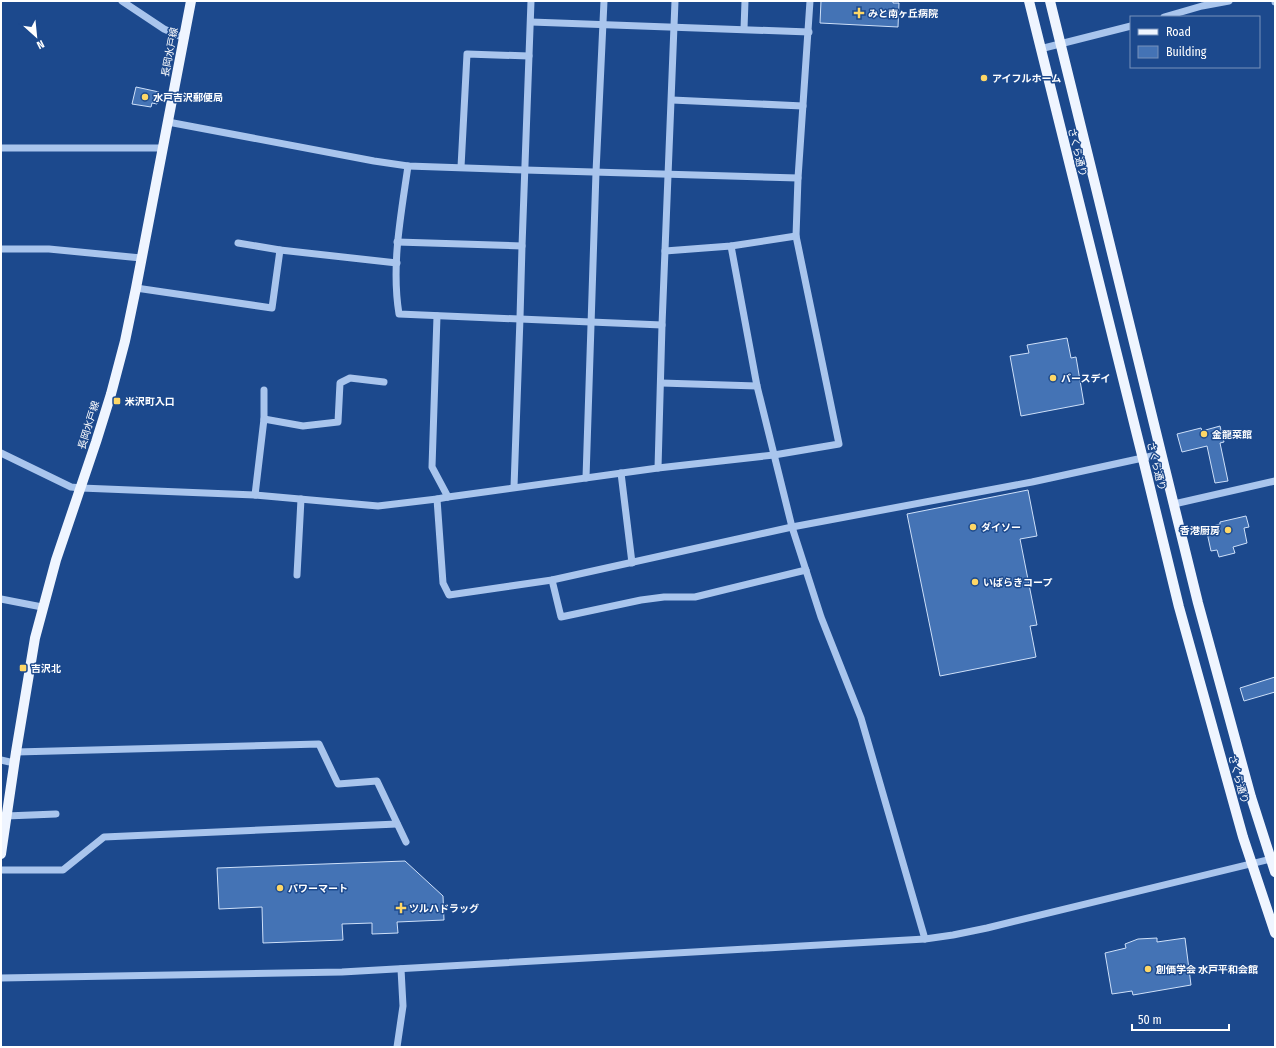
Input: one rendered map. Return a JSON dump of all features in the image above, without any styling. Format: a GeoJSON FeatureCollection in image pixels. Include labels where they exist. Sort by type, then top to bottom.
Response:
{"type":"FeatureCollection","features":[{"type":"Feature","properties":{"kind":"main road","name":"長岡水戸線"},"geometry":{"type":"LineString","coordinates":[[1,854],[14,763],[35,638],[42,607],[56,560],[111,394],[125,341],[191,1]]}},
{"type":"Feature","properties":{"kind":"main road","name":"さくら通り"},"geometry":{"type":"LineString","coordinates":[[1028,1],[1179,607],[1241,831],[1275,933]]}},
{"type":"Feature","properties":{"kind":"main road","name":"さくら通り"},"geometry":{"type":"LineString","coordinates":[[1050,1],[1198,603],[1253,804],[1273,859],[1275,872]]}},
{"type":"Feature","properties":{"kind":"street"},"geometry":{"type":"LineString","coordinates":[[122,1],[164,30],[184,38]]}},
{"type":"Feature","properties":{"kind":"street"},"geometry":{"type":"LineString","coordinates":[[514,488],[531,1]]}},
{"type":"Feature","properties":{"kind":"street"},"geometry":{"type":"LineString","coordinates":[[586,478],[596,172],[604,1]]}},
{"type":"Feature","properties":{"kind":"street"},"geometry":{"type":"LineString","coordinates":[[658,468],[662,324],[675,1]]}},
{"type":"Feature","properties":{"kind":"street"},"geometry":{"type":"LineString","coordinates":[[744,29],[745,1]]}},
{"type":"Feature","properties":{"kind":"street"},"geometry":{"type":"LineString","coordinates":[[1,453],[71,487],[255,495],[378,506],[658,468],[774,455],[840,444],[796,236],[798,178],[810,1]]}},
{"type":"Feature","properties":{"kind":"street"},"geometry":{"type":"LineString","coordinates":[[1167,16],[1202,6],[1229,1]]}},
{"type":"Feature","properties":{"kind":"street"},"geometry":{"type":"LineString","coordinates":[[531,22],[603,26],[809,32]]}},
{"type":"Feature","properties":{"kind":"street"},"geometry":{"type":"LineString","coordinates":[[1040,49],[1130,26]]}},
{"type":"Feature","properties":{"kind":"street"},"geometry":{"type":"LineString","coordinates":[[461,167],[467,54],[529,56]]}},
{"type":"Feature","properties":{"kind":"street"},"geometry":{"type":"LineString","coordinates":[[672,100],[803,106]]}},
{"type":"Feature","properties":{"kind":"street"},"geometry":{"type":"LineString","coordinates":[[168,122],[374,161],[408,166],[798,178]]}},
{"type":"Feature","properties":{"kind":"street"},"geometry":{"type":"LineString","coordinates":[[1,148],[163,148]]}},
{"type":"Feature","properties":{"kind":"street"},"geometry":{"type":"LineString","coordinates":[[408,166],[397,242],[397,303],[399,314],[662,324]]}},
{"type":"Feature","properties":{"kind":"street"},"geometry":{"type":"LineString","coordinates":[[665,251],[731,246],[796,236]]}},
{"type":"Feature","properties":{"kind":"street"},"geometry":{"type":"LineString","coordinates":[[397,242],[522,246]]}},
{"type":"Feature","properties":{"kind":"street"},"geometry":{"type":"LineString","coordinates":[[238,243],[280,250],[397,263]]}},
{"type":"Feature","properties":{"kind":"street"},"geometry":{"type":"LineString","coordinates":[[731,246],[757,386],[792,527],[821,618],[861,718],[925,939]]}},
{"type":"Feature","properties":{"kind":"street"},"geometry":{"type":"LineString","coordinates":[[1,249],[49,249],[141,258]]}},
{"type":"Feature","properties":{"kind":"street"},"geometry":{"type":"LineString","coordinates":[[136,288],[272,308],[280,250]]}},
{"type":"Feature","properties":{"kind":"street"},"geometry":{"type":"LineString","coordinates":[[437,316],[432,467],[448,496]]}},
{"type":"Feature","properties":{"kind":"street"},"geometry":{"type":"LineString","coordinates":[[264,419],[302,426],[338,422],[340,383],[350,378],[384,382]]}},
{"type":"Feature","properties":{"kind":"street"},"geometry":{"type":"LineString","coordinates":[[661,383],[757,386]]}},
{"type":"Feature","properties":{"kind":"street"},"geometry":{"type":"LineString","coordinates":[[255,495],[264,419],[264,390]]}},
{"type":"Feature","properties":{"kind":"street"},"geometry":{"type":"LineString","coordinates":[[437,499],[443,582],[449,595],[552,580],[792,527],[1032,482],[1161,454]]}},
{"type":"Feature","properties":{"kind":"street"},"geometry":{"type":"LineString","coordinates":[[621,473],[632,563]]}},
{"type":"Feature","properties":{"kind":"street"},"geometry":{"type":"LineString","coordinates":[[1174,504],[1275,480]]}},
{"type":"Feature","properties":{"kind":"street"},"geometry":{"type":"LineString","coordinates":[[297,575],[301,499]]}},
{"type":"Feature","properties":{"kind":"street"},"geometry":{"type":"LineString","coordinates":[[552,580],[561,617],[641,600],[664,597],[695,597],[806,570]]}},
{"type":"Feature","properties":{"kind":"street"},"geometry":{"type":"LineString","coordinates":[[1,599],[42,607]]}},
{"type":"Feature","properties":{"kind":"street"},"geometry":{"type":"LineString","coordinates":[[16,752],[319,744],[338,784],[377,781],[406,842]]}},
{"type":"Feature","properties":{"kind":"street"},"geometry":{"type":"LineString","coordinates":[[1,760],[14,763]]}},
{"type":"Feature","properties":{"kind":"street"},"geometry":{"type":"LineString","coordinates":[[6,816],[56,814]]}},
{"type":"Feature","properties":{"kind":"street"},"geometry":{"type":"LineString","coordinates":[[1,870],[63,870],[104,837],[397,824]]}},
{"type":"Feature","properties":{"kind":"street"},"geometry":{"type":"LineString","coordinates":[[1,978],[342,972],[925,939],[987,928],[1273,859]]}},
{"type":"Feature","properties":{"kind":"street"},"geometry":{"type":"LineString","coordinates":[[397,1047],[403,1006],[401,969]]}},
{"type":"Feature","properties":{"kind":"building","name":"みと南ヶ丘病院"},"geometry":{"type":"Polygon","coordinates":[[[821,1],[893,1],[893,3],[899,3],[898,27],[820,23],[821,1]]]}},
{"type":"Feature","properties":{"kind":"building"},"geometry":{"type":"Polygon","coordinates":[[[136,87],[159,92],[157,104],[152,103],[151,107],[132,104],[136,87]]]}},
{"type":"Feature","properties":{"kind":"building"},"geometry":{"type":"Polygon","coordinates":[[[1067,338],[1071,358],[1076,357],[1084,404],[1021,416],[1010,356],[1029,353],[1027,345],[1067,338]]]}},
{"type":"Feature","properties":{"kind":"building"},"geometry":{"type":"Polygon","coordinates":[[[1220,426],[1224,442],[1220,443],[1228,481],[1215,483],[1207,446],[1182,452],[1177,434],[1201,428],[1202,431],[1220,426]]]}},
{"type":"Feature","properties":{"kind":"building","name":"いばらきコープ"},"geometry":{"type":"Polygon","coordinates":[[[1028,490],[1037,536],[1020,539],[1037,625],[1030,626],[1036,657],[940,676],[907,514],[1028,490]]]}},
{"type":"Feature","properties":{"kind":"building"},"geometry":{"type":"Polygon","coordinates":[[[1246,516],[1249,527],[1244,528],[1247,543],[1233,547],[1235,553],[1219,557],[1217,550],[1211,551],[1206,528],[1220,524],[1220,522],[1246,516]]]}},
{"type":"Feature","properties":{"kind":"building"},"geometry":{"type":"Polygon","coordinates":[[[1275,677],[1275,692],[1244,701],[1240,688],[1275,677]]]}},
{"type":"Feature","properties":{"kind":"building"},"geometry":{"type":"Polygon","coordinates":[[[405,861],[443,896],[444,920],[397,922],[398,933],[372,934],[372,923],[342,924],[343,940],[263,943],[262,907],[219,909],[217,868],[405,861]]]}},
{"type":"Feature","properties":{"kind":"building","name":"創価学会 水戸平和会館"},"geometry":{"type":"Polygon","coordinates":[[[1157,938],[1157,942],[1185,938],[1191,985],[1133,995],[1132,991],[1112,994],[1105,953],[1126,948],[1125,944],[1138,939],[1157,938]]]}},
{"type":"Feature","properties":{"kind":"place","name":"みと南ヶ丘病院"},"geometry":{"type":"Point","coordinates":[859,13]}},
{"type":"Feature","properties":{"kind":"place","name":"アイフルホーム"},"geometry":{"type":"Point","coordinates":[984,78]}},
{"type":"Feature","properties":{"kind":"place","name":"水戸吉沢郵便局"},"geometry":{"type":"Point","coordinates":[145,97]}},
{"type":"Feature","properties":{"kind":"place","name":"バースデイ"},"geometry":{"type":"Point","coordinates":[1053,378]}},
{"type":"Feature","properties":{"kind":"place","name":"米沢町入口"},"geometry":{"type":"Point","coordinates":[117,401]}},
{"type":"Feature","properties":{"kind":"place","name":"金龍菜館"},"geometry":{"type":"Point","coordinates":[1204,434]}},
{"type":"Feature","properties":{"kind":"place","name":"ダイソー"},"geometry":{"type":"Point","coordinates":[973,527]}},
{"type":"Feature","properties":{"kind":"place","name":"香港厨房"},"geometry":{"type":"Point","coordinates":[1228,530]}},
{"type":"Feature","properties":{"kind":"place","name":"いばらきコープ"},"geometry":{"type":"Point","coordinates":[975,582]}},
{"type":"Feature","properties":{"kind":"place","name":"吉沢北"},"geometry":{"type":"Point","coordinates":[23,668]}},
{"type":"Feature","properties":{"kind":"place","name":"パワーマート"},"geometry":{"type":"Point","coordinates":[280,888]}},
{"type":"Feature","properties":{"kind":"place","name":"ツルハドラッグ"},"geometry":{"type":"Point","coordinates":[401,908]}},
{"type":"Feature","properties":{"kind":"place","name":"創価学会 水戸平和会館"},"geometry":{"type":"Point","coordinates":[1148,969]}}]}
